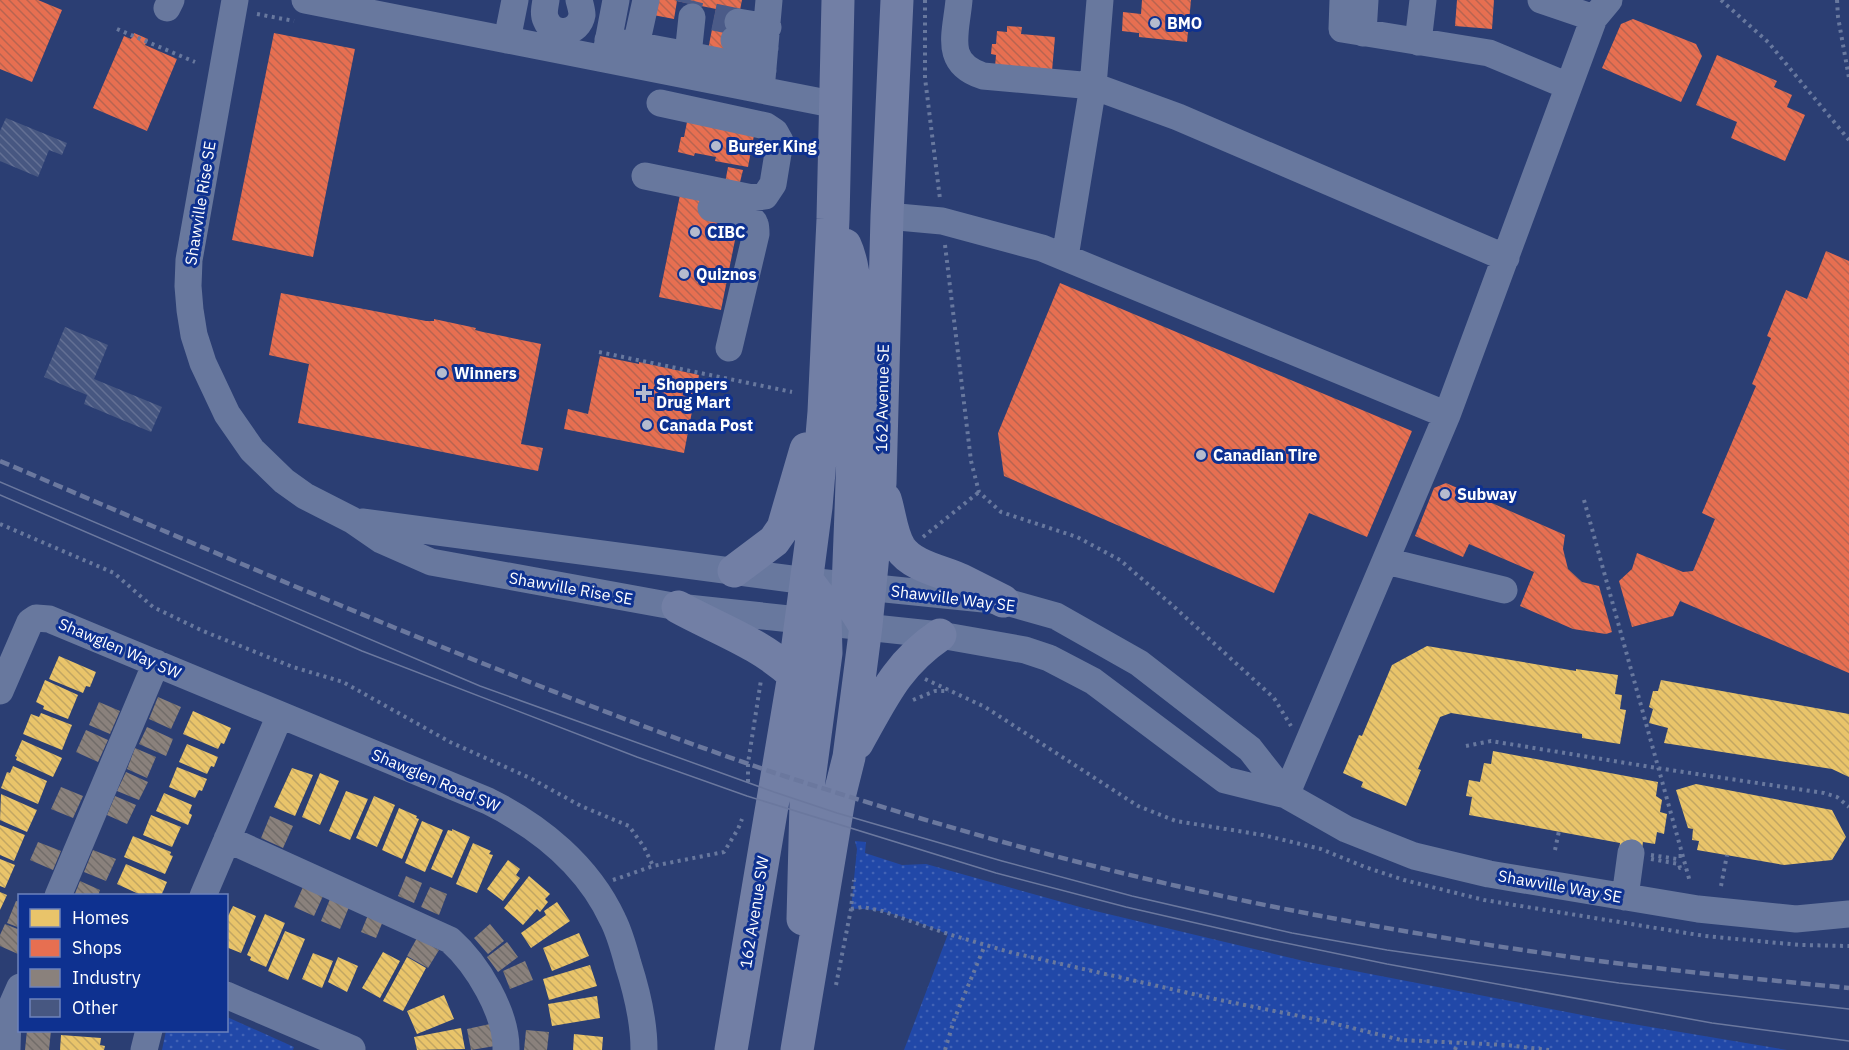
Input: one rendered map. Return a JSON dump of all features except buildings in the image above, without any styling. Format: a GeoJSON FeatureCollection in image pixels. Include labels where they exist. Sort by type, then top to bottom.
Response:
{"type":"FeatureCollection","features":[{"type":"Feature","properties":{"kind":"main road"},"geometry":{"type":"LineString","coordinates":[[678,607],[747,640],[781,663],[794,675],[813,621],[818,596],[807,581],[824,412],[837,105],[838,0]]}},
{"type":"Feature","properties":{"kind":"main road","name":"162 Avenue SE"},"geometry":{"type":"LineString","coordinates":[[859,587],[880,483],[887,216],[897,0]]}},
{"type":"Feature","properties":{"kind":"main road"},"geometry":{"type":"LineString","coordinates":[[892,85],[910,0]]}},
{"type":"Feature","properties":{"kind":"main road"},"geometry":{"type":"LineString","coordinates":[[799,1043],[840,793],[849,757],[866,626],[852,605],[859,587],[855,318],[851,259],[833,219]]}},
{"type":"Feature","properties":{"kind":"main road"},"geometry":{"type":"LineString","coordinates":[[734,571],[774,541],[783,528],[806,450],[824,412]]}},
{"type":"Feature","properties":{"kind":"main road"},"geometry":{"type":"LineString","coordinates":[[880,483],[901,549],[923,565],[959,579],[1003,601]]}},
{"type":"Feature","properties":{"kind":"main road"},"geometry":{"type":"LineString","coordinates":[[799,1043],[806,802],[826,653],[813,621]]}},
{"type":"Feature","properties":{"kind":"main road"},"geometry":{"type":"LineString","coordinates":[[849,757],[897,674],[940,635]]}},
{"type":"Feature","properties":{"kind":"main road","name":"162 Avenue SW"},"geometry":{"type":"LineString","coordinates":[[731,1050],[794,675]]}},
{"type":"Feature","properties":{"kind":"street","name":"Shawville Rise SE"},"geometry":{"type":"LineString","coordinates":[[235,0],[189,260],[188,286],[194,335],[203,363],[227,414],[252,450],[284,481],[305,496],[352,520],[381,540],[431,562],[678,607],[813,621]]}},
{"type":"Feature","properties":{"kind":"street"},"geometry":{"type":"LineString","coordinates":[[305,0],[403,10],[507,40],[610,30]]}},
{"type":"Feature","properties":{"kind":"street"},"geometry":{"type":"LineString","coordinates":[[507,40],[515,0]]}},
{"type":"Feature","properties":{"kind":"street"},"geometry":{"type":"LineString","coordinates":[[546,0],[546,20],[551,27],[558,31],[572,31],[577,26],[580,7],[610,30],[633,55],[764,59]]}},
{"type":"Feature","properties":{"kind":"street"},"geometry":{"type":"LineString","coordinates":[[633,55],[646,0]]}},
{"type":"Feature","properties":{"kind":"street"},"geometry":{"type":"LineString","coordinates":[[764,59],[769,0]]}},
{"type":"Feature","properties":{"kind":"street"},"geometry":{"type":"LineString","coordinates":[[959,0],[956,54],[961,64],[972,72],[983,76],[1093,86],[1178,117],[1506,258]]}},
{"type":"Feature","properties":{"kind":"street"},"geometry":{"type":"LineString","coordinates":[[1065,257],[1093,86],[1100,0]]}},
{"type":"Feature","properties":{"kind":"street"},"geometry":{"type":"LineString","coordinates":[[1343,0],[1352,31]]}},
{"type":"Feature","properties":{"kind":"street"},"geometry":{"type":"LineString","coordinates":[[1352,31],[1365,0]]}},
{"type":"Feature","properties":{"kind":"street"},"geometry":{"type":"LineString","coordinates":[[1418,42],[1423,0]]}},
{"type":"Feature","properties":{"kind":"street"},"geometry":{"type":"LineString","coordinates":[[1286,795],[1447,415],[1598,6],[1541,0]]}},
{"type":"Feature","properties":{"kind":"street"},"geometry":{"type":"LineString","coordinates":[[633,55],[705,24]]}},
{"type":"Feature","properties":{"kind":"street"},"geometry":{"type":"LineString","coordinates":[[705,24],[837,105]]}},
{"type":"Feature","properties":{"kind":"street"},"geometry":{"type":"LineString","coordinates":[[705,24],[764,59]]}},
{"type":"Feature","properties":{"kind":"street"},"geometry":{"type":"LineString","coordinates":[[1352,31],[1489,53],[1568,86]]}},
{"type":"Feature","properties":{"kind":"street"},"geometry":{"type":"LineString","coordinates":[[660,103],[766,126],[775,132],[780,141],[774,184],[765,196],[752,198],[643,185],[744,215],[755,223],[756,234],[729,348]]}},
{"type":"Feature","properties":{"kind":"street"},"geometry":{"type":"LineString","coordinates":[[887,216],[942,221],[1042,248],[1447,415]]}},
{"type":"Feature","properties":{"kind":"street","name":"Shawville Rise SE"},"geometry":{"type":"LineString","coordinates":[[352,520],[807,581]]}},
{"type":"Feature","properties":{"kind":"street"},"geometry":{"type":"LineString","coordinates":[[1386,561],[1504,590]]}},
{"type":"Feature","properties":{"kind":"street","name":"Shawville Way SE"},"geometry":{"type":"LineString","coordinates":[[807,581],[1003,601],[1056,616],[1139,663],[1250,749],[1286,795]]}},
{"type":"Feature","properties":{"kind":"street","name":"Shawglen Way SW"},"geometry":{"type":"LineString","coordinates":[[0,692],[30,622],[36,618],[49,619],[280,715]]}},
{"type":"Feature","properties":{"kind":"street","name":"Shawville Way SE"},"geometry":{"type":"LineString","coordinates":[[813,621],[999,644],[1049,658],[1071,668],[1112,694],[1225,780],[1286,795],[1346,829],[1414,856],[1489,874],[1625,897],[1766,917],[1796,919],[1849,914]]}},
{"type":"Feature","properties":{"kind":"street"},"geometry":{"type":"LineString","coordinates":[[59,894],[156,663]]}},
{"type":"Feature","properties":{"kind":"street"},"geometry":{"type":"LineString","coordinates":[[204,894],[280,715]]}},
{"type":"Feature","properties":{"kind":"street","name":"Shawglen Road SW"},"geometry":{"type":"LineString","coordinates":[[280,715],[515,814],[565,853],[593,886],[613,921],[637,990],[644,1050]]}},
{"type":"Feature","properties":{"kind":"street"},"geometry":{"type":"LineString","coordinates":[[227,839],[450,940],[466,954],[479,972],[506,1035],[506,1050]]}},
{"type":"Feature","properties":{"kind":"street"},"geometry":{"type":"LineString","coordinates":[[1625,897],[1638,855]]}},
{"type":"Feature","properties":{"kind":"street"},"geometry":{"type":"LineString","coordinates":[[7,1050],[8,1014],[18,992]]}},
{"type":"Feature","properties":{"kind":"street"},"geometry":{"type":"LineString","coordinates":[[228,996],[352,1049]]}},
{"type":"Feature","properties":{"kind":"street"},"geometry":{"type":"LineString","coordinates":[[144,1050],[148,1032]]}},
{"type":"Feature","properties":{"kind":"path"},"geometry":{"type":"LineString","coordinates":[[925,0],[925,78],[971,461],[979,492],[1001,512],[1077,537],[1120,560],[1274,698],[1305,752]]}},
{"type":"Feature","properties":{"kind":"path"},"geometry":{"type":"LineString","coordinates":[[1721,0],[1768,42],[1849,140]]}},
{"type":"Feature","properties":{"kind":"path"},"geometry":{"type":"LineString","coordinates":[[1837,0],[1842,49],[1849,78]]}},
{"type":"Feature","properties":{"kind":"path"},"geometry":{"type":"LineString","coordinates":[[117,29],[195,63]]}},
{"type":"Feature","properties":{"kind":"path"},"geometry":{"type":"LineString","coordinates":[[599,352],[792,392]]}},
{"type":"Feature","properties":{"kind":"path"},"geometry":{"type":"LineString","coordinates":[[918,541],[979,492]]}},
{"type":"Feature","properties":{"kind":"path"},"geometry":{"type":"LineString","coordinates":[[1584,500],[1690,882]]}},
{"type":"Feature","properties":{"kind":"path"},"geometry":{"type":"LineString","coordinates":[[0,524],[114,573],[153,607],[203,631],[293,667],[343,682],[450,742],[530,778],[581,806],[629,826],[644,847],[653,866]]}},
{"type":"Feature","properties":{"kind":"path"},"geometry":{"type":"LineString","coordinates":[[747,789],[748,763],[761,678]]}},
{"type":"Feature","properties":{"kind":"path"},"geometry":{"type":"LineString","coordinates":[[905,702],[935,692],[949,691]]}},
{"type":"Feature","properties":{"kind":"path"},"geometry":{"type":"LineString","coordinates":[[1466,746],[1491,741],[1824,793],[1837,797],[1849,807]]}},
{"type":"Feature","properties":{"kind":"path"},"geometry":{"type":"LineString","coordinates":[[593,886],[653,866],[724,852],[738,829],[745,810]]}},
{"type":"Feature","properties":{"kind":"path"},"geometry":{"type":"LineString","coordinates":[[1555,850],[1559,831]]}},
{"type":"Feature","properties":{"kind":"path"},"geometry":{"type":"LineString","coordinates":[[1638,855],[1677,860],[1678,856],[1682,856]]}},
{"type":"Feature","properties":{"kind":"path"},"geometry":{"type":"LineString","coordinates":[[1638,855],[1679,864],[1680,868],[1685,867]]}},
{"type":"Feature","properties":{"kind":"path"},"geometry":{"type":"LineString","coordinates":[[1721,886],[1726,855]]}},
{"type":"Feature","properties":{"kind":"path"},"geometry":{"type":"LineString","coordinates":[[851,909],[882,911],[985,945],[1057,963],[1401,1040],[1506,1045],[1549,1050]]}},
{"type":"Feature","properties":{"kind":"path"},"geometry":{"type":"LineString","coordinates":[[945,1050],[954,1020],[985,945]]}},
{"type":"Feature","properties":{"kind":"path"},"geometry":{"type":"LineString","coordinates":[[1455,1050],[1456,1044]]}},
{"type":"Feature","properties":{"kind":"shaded area"},"geometry":{"type":"Polygon","coordinates":[[[855,841],[866,842],[865,853],[902,865],[926,864],[1087,909],[1308,962],[1603,1019],[1787,1050],[904,1050],[948,934],[913,920],[887,913],[851,909],[857,849],[855,841]]]}},
{"type":"Feature","properties":{"kind":"shaded area"},"geometry":{"type":"Polygon","coordinates":[[[228,1017],[294,1047],[293,1050],[162,1050],[166,1032],[228,1032],[228,1017]]]}},
{"type":"Feature","properties":{"kind":"tunnel"},"geometry":{"type":"LineString","coordinates":[[689,4],[690,0]]}},
{"type":"Feature","properties":{"kind":"tunnel"},"geometry":{"type":"LineString","coordinates":[[714,17],[738,22]]}},
{"type":"Feature","properties":{"kind":"tram line"},"geometry":{"type":"LineString","coordinates":[[0,482],[480,686],[774,792],[837,813],[1002,861],[1132,896],[1292,933],[1387,950],[1619,983],[1849,1009]]}},
{"type":"Feature","properties":{"kind":"tram line"},"geometry":{"type":"LineString","coordinates":[[0,495],[362,651],[637,757],[747,796],[996,873],[1126,907],[1387,964],[1712,1023],[1849,1041]]}},
{"type":"Feature","properties":{"kind":"railway"},"geometry":{"type":"LineString","coordinates":[[0,461],[250,568],[604,711],[775,773],[974,834],[1177,886],[1363,924],[1587,959],[1849,988]]}},
{"type":"Feature","properties":{"kind":"place","name":"BMO"},"geometry":{"type":"Point","coordinates":[1155,23]}},
{"type":"Feature","properties":{"kind":"place","name":"Burger King"},"geometry":{"type":"Point","coordinates":[716,146]}},
{"type":"Feature","properties":{"kind":"place","name":"CIBC"},"geometry":{"type":"Point","coordinates":[695,232]}},
{"type":"Feature","properties":{"kind":"place","name":"Quiznos"},"geometry":{"type":"Point","coordinates":[684,274]}},
{"type":"Feature","properties":{"kind":"place","name":"Winners"},"geometry":{"type":"Point","coordinates":[442,373]}},
{"type":"Feature","properties":{"kind":"place","name":"Shoppers Drug Mart"},"geometry":{"type":"Point","coordinates":[644,393]}},
{"type":"Feature","properties":{"kind":"place","name":"Canada Post"},"geometry":{"type":"Point","coordinates":[647,425]}},
{"type":"Feature","properties":{"kind":"place","name":"Canadian Tire"},"geometry":{"type":"Point","coordinates":[1201,455]}},
{"type":"Feature","properties":{"kind":"place","name":"Subway"},"geometry":{"type":"Point","coordinates":[1445,494]}}]}
